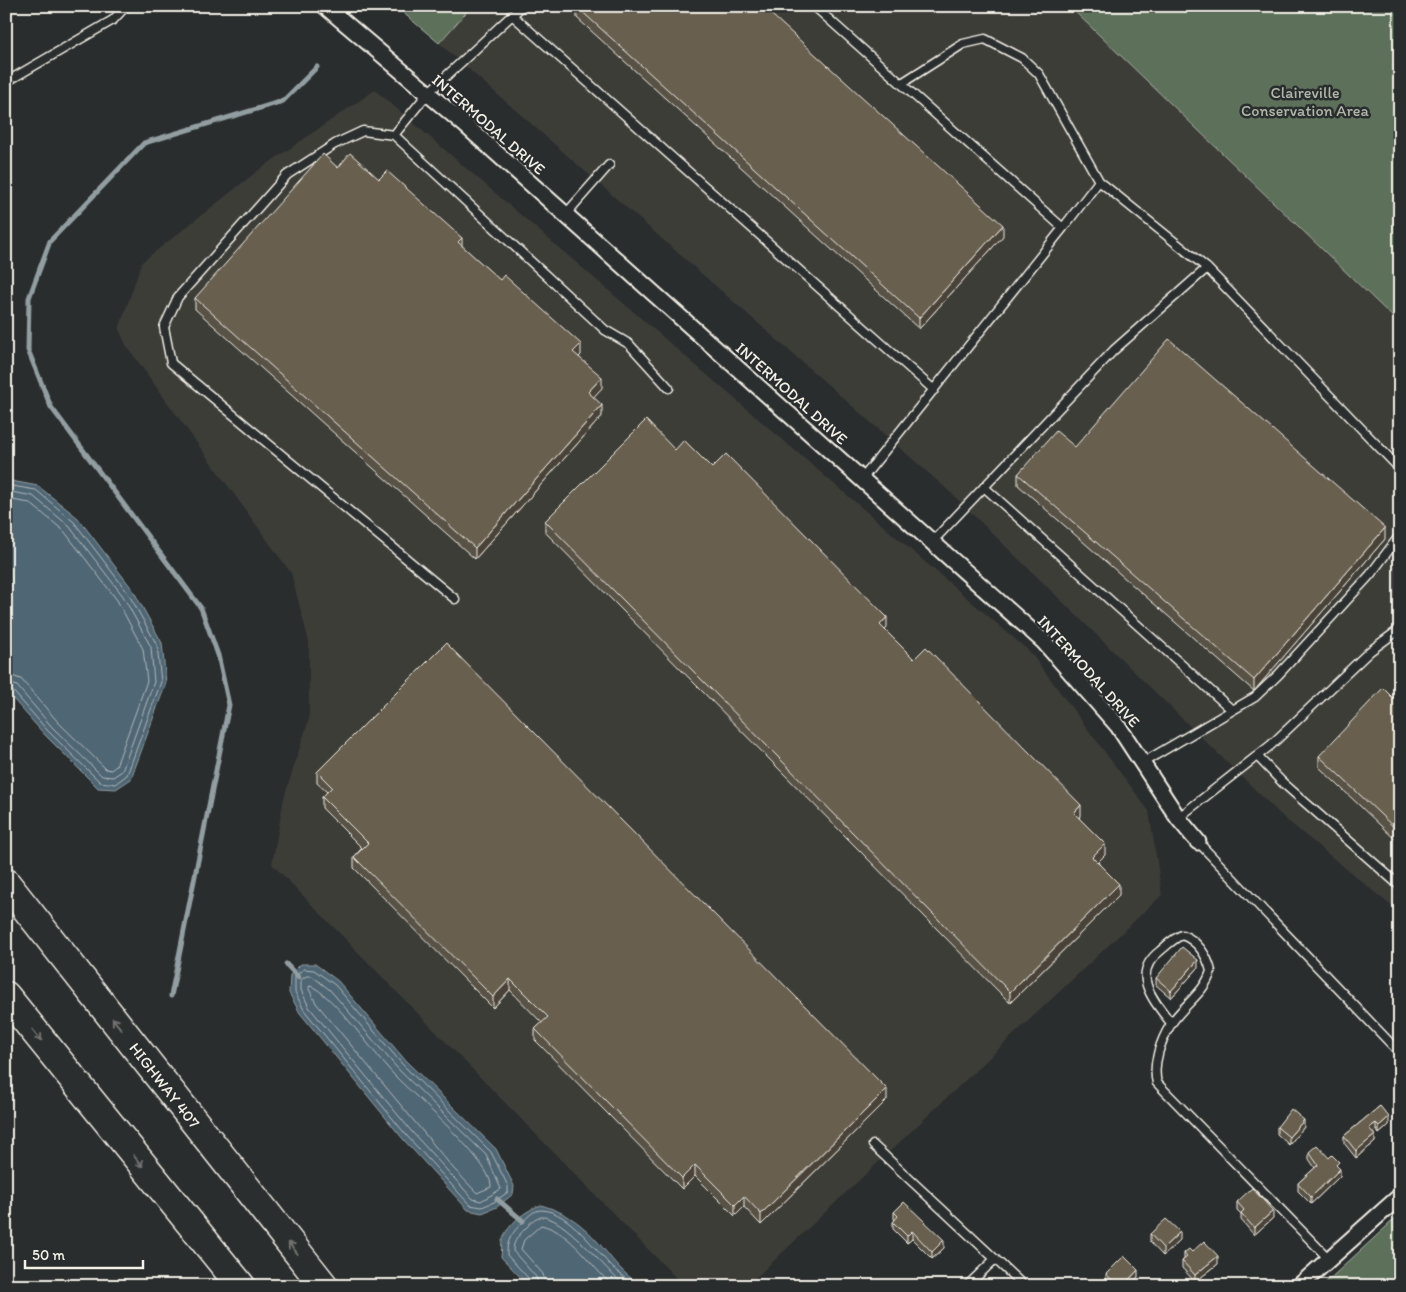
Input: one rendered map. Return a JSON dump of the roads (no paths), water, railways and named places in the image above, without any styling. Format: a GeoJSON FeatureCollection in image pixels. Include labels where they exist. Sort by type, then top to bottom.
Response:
{"type":"FeatureCollection","features":[{"type":"Feature","properties":{"kind":"highway","name":"HIGHWAY 407"},"geometry":{"type":"LineString","coordinates":[[6,883],[324,1286]]}},
{"type":"Feature","properties":{"kind":"highway"},"geometry":{"type":"LineString","coordinates":[[6,996],[241,1286]]}},
{"type":"Feature","properties":{"kind":"street","name":"INTERMODAL DRIVE"},"geometry":{"type":"LineString","coordinates":[[325,6],[565,215],[1044,642],[1118,726],[1178,818],[1198,842]]}},
{"type":"Feature","properties":{"kind":"street"},"geometry":{"type":"LineString","coordinates":[[1298,1286],[1400,1196]]}},
{"type":"Feature","properties":{"kind":"lane"},"geometry":{"type":"LineString","coordinates":[[6,82],[113,20],[126,6]]}},
{"type":"Feature","properties":{"kind":"lane"},"geometry":{"type":"LineString","coordinates":[[394,135],[428,94],[522,6]]}},
{"type":"Feature","properties":{"kind":"lane"},"geometry":{"type":"LineString","coordinates":[[814,6],[1063,228]]}},
{"type":"Feature","properties":{"kind":"lane"},"geometry":{"type":"LineString","coordinates":[[512,16],[934,390]]}},
{"type":"Feature","properties":{"kind":"lane"},"geometry":{"type":"LineString","coordinates":[[902,83],[964,44],[985,39],[1022,58],[1038,74],[1099,181],[1207,268],[1400,470]]}},
{"type":"Feature","properties":{"kind":"lane"},"geometry":{"type":"LineString","coordinates":[[455,599],[171,363],[164,328],[178,297],[287,175],[335,144],[363,131],[394,135],[606,330],[629,344],[669,388]]}},
{"type":"Feature","properties":{"kind":"lane"},"geometry":{"type":"LineString","coordinates":[[565,215],[609,165]]}},
{"type":"Feature","properties":{"kind":"lane"},"geometry":{"type":"LineString","coordinates":[[862,479],[1099,181]]}},
{"type":"Feature","properties":{"kind":"lane"},"geometry":{"type":"LineString","coordinates":[[932,542],[1114,350],[1207,268]]}},
{"type":"Feature","properties":{"kind":"lane"},"geometry":{"type":"LineString","coordinates":[[984,487],[1232,710]]}},
{"type":"Feature","properties":{"kind":"lane"},"geometry":{"type":"LineString","coordinates":[[1142,763],[1255,696],[1278,675],[1370,576],[1400,535]]}},
{"type":"Feature","properties":{"kind":"lane"},"geometry":{"type":"LineString","coordinates":[[1178,818],[1257,756],[1370,651],[1400,628]]}},
{"type":"Feature","properties":{"kind":"lane"},"geometry":{"type":"LineString","coordinates":[[1257,756],[1282,782],[1400,886]]}},
{"type":"Feature","properties":{"kind":"lane"},"geometry":{"type":"LineString","coordinates":[[1198,842],[1395,1048]]}},
{"type":"Feature","properties":{"kind":"lane"},"geometry":{"type":"LineString","coordinates":[[1171,1023],[1158,1006],[1144,977],[1144,970],[1152,957],[1182,935],[1192,938],[1210,964],[1211,971],[1202,990],[1171,1023],[1157,1055],[1155,1076],[1157,1083],[1329,1259]]}},
{"type":"Feature","properties":{"kind":"lane"},"geometry":{"type":"LineString","coordinates":[[873,1145],[1024,1286]]}},
{"type":"Feature","properties":{"kind":"lane"},"geometry":{"type":"LineString","coordinates":[[967,1286],[995,1259]]}},
{"type":"Feature","properties":{"kind":"water"},"geometry":{"type":"Polygon","coordinates":[[[6,480],[38,486],[78,518],[133,590],[162,643],[166,683],[131,779],[116,789],[98,788],[44,734],[6,691],[6,480]]]}},
{"type":"Feature","properties":{"kind":"water"},"geometry":{"type":"Polygon","coordinates":[[[301,964],[315,964],[338,981],[406,1061],[496,1149],[514,1186],[513,1194],[497,1207],[482,1213],[468,1210],[403,1139],[300,1013],[289,993],[290,975],[301,964]]]}},
{"type":"Feature","properties":{"kind":"water"},"geometry":{"type":"Polygon","coordinates":[[[541,1205],[564,1214],[575,1221],[592,1236],[627,1275],[644,1286],[530,1286],[526,1283],[501,1257],[502,1240],[518,1218],[529,1210],[541,1205]]]}},
{"type":"Feature","properties":{"kind":"waterway"},"geometry":{"type":"LineString","coordinates":[[171,996],[229,705],[218,655],[201,608],[51,407],[28,350],[29,298],[50,241],[144,143],[283,101],[317,67]]}},
{"type":"Feature","properties":{"kind":"waterway"},"geometry":{"type":"LineString","coordinates":[[286,964],[298,977]]}},
{"type":"Feature","properties":{"kind":"waterway"},"geometry":{"type":"LineString","coordinates":[[497,1199],[523,1221]]}},
{"type":"Feature","properties":{"kind":"park label","name":"Claireville Conservation Area"},"geometry":{"type":"Point","coordinates":[1305,101]}}]}
